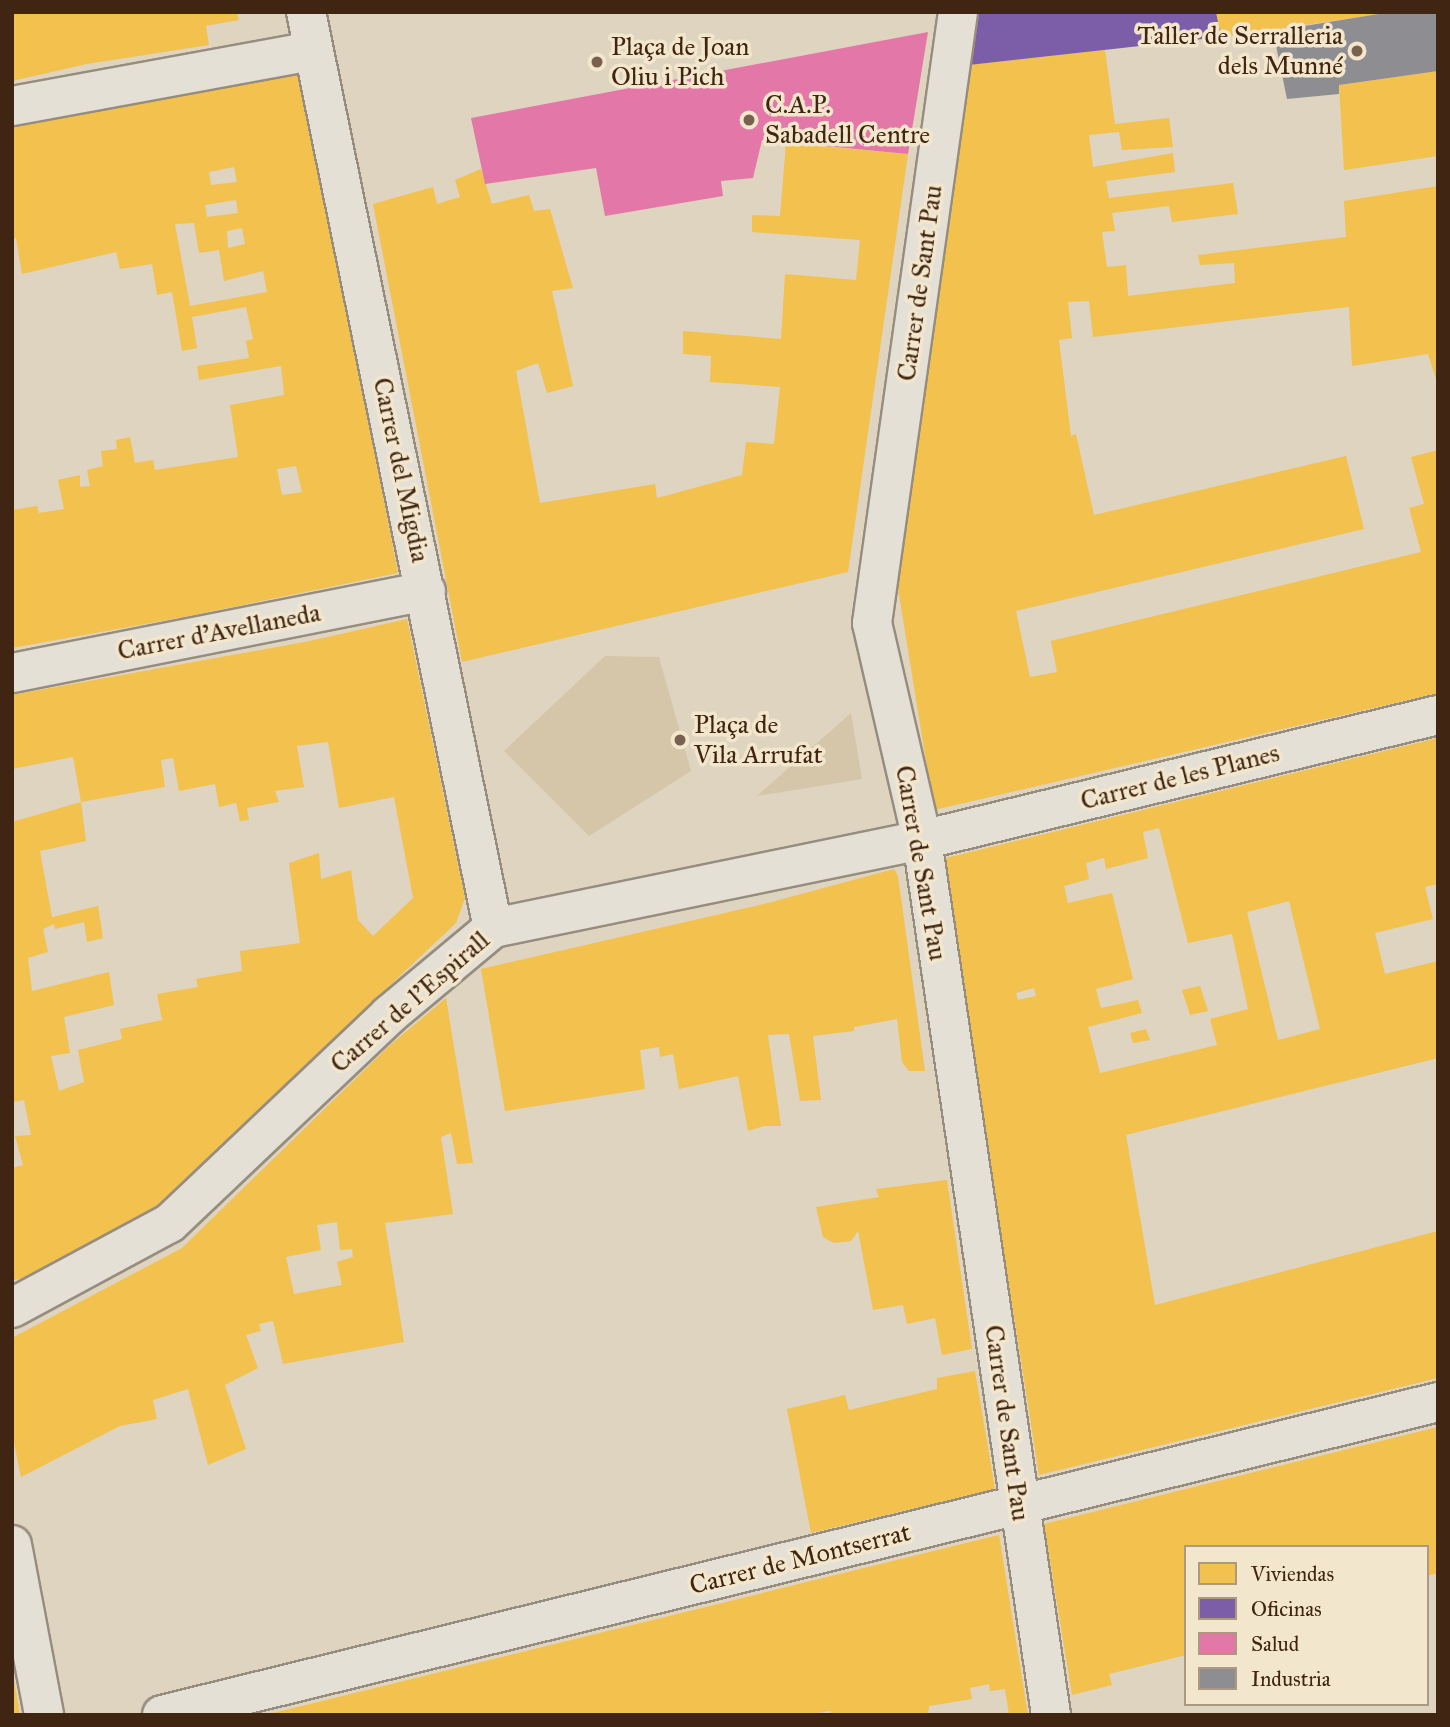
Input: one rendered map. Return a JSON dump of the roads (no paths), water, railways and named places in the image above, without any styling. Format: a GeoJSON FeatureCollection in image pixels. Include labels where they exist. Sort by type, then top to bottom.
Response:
{"type":"FeatureCollection","features":[{"type":"Feature","properties":{"kind":"street","name":"Carrer del Migdia"},"geometry":{"type":"LineString","coordinates":[[306,12],[493,928]]}},
{"type":"Feature","properties":{"kind":"street","name":"Carrer de Sant Pau"},"geometry":{"type":"LineString","coordinates":[[958,12],[872,622],[922,840],[1051,1715]]}},
{"type":"Feature","properties":{"kind":"street"},"geometry":{"type":"LineString","coordinates":[[12,106],[313,51]]}},
{"type":"Feature","properties":{"kind":"street","name":"Carrer d'Avellaneda"},"geometry":{"type":"LineString","coordinates":[[12,673],[426,591]]}},
{"type":"Feature","properties":{"kind":"street","name":"Carrer de les Planes"},"geometry":{"type":"LineString","coordinates":[[922,840],[1438,715]]}},
{"type":"Feature","properties":{"kind":"street","name":"Carrer de l'Espirall"},"geometry":{"type":"LineString","coordinates":[[12,1308],[170,1223],[389,1015],[493,928],[922,840]]}},
{"type":"Feature","properties":{"kind":"street","name":"Carrer de Montserrat"},"geometry":{"type":"LineString","coordinates":[[162,1715],[1438,1402]]}},
{"type":"Feature","properties":{"kind":"street"},"geometry":{"type":"LineString","coordinates":[[12,1545],[44,1715]]}},
{"type":"Feature","properties":{"kind":"place","name":"Taller de Serralleria dels Munné"},"geometry":{"type":"Point","coordinates":[1357,51]}},
{"type":"Feature","properties":{"kind":"place","name":"Plaça de Joan Oliu i Pich"},"geometry":{"type":"Point","coordinates":[597,62]}},
{"type":"Feature","properties":{"kind":"place","name":"C.A.P. Sabadell Centre"},"geometry":{"type":"Point","coordinates":[749,120]}},
{"type":"Feature","properties":{"kind":"place","name":"Plaça de Vila Arrufat"},"geometry":{"type":"Point","coordinates":[680,740]}}]}
